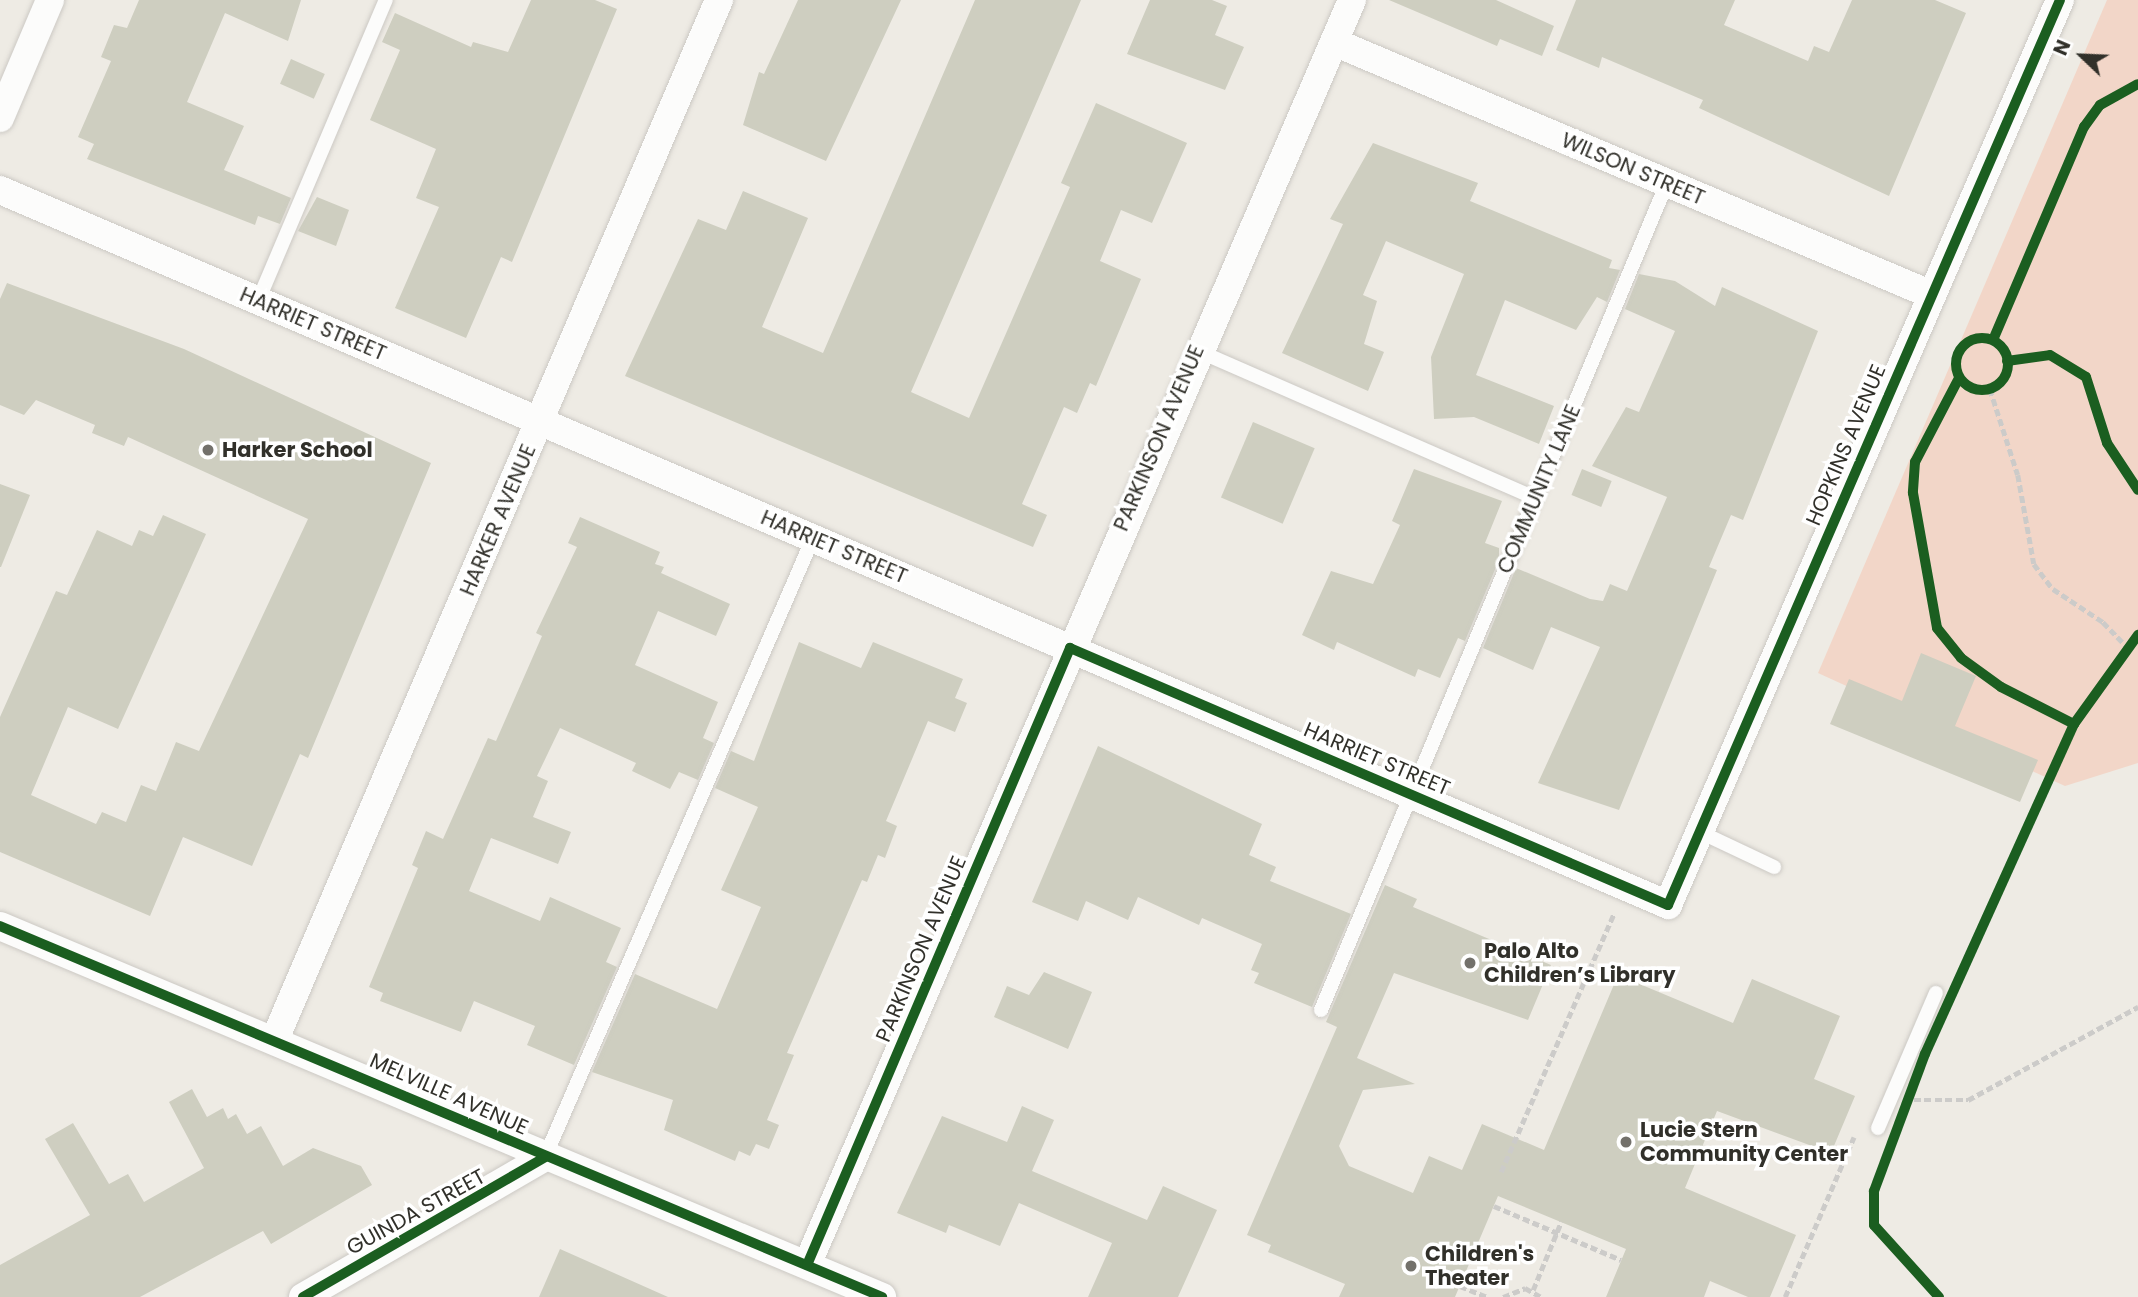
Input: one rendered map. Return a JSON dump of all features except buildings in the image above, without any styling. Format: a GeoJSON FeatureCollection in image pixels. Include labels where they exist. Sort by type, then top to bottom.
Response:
{"type":"FeatureCollection","features":[{"type":"Feature","properties":{"kind":"street"},"geometry":{"type":"LineString","coordinates":[[0,118],[50,0]]}},
{"type":"Feature","properties":{"kind":"street","name":"HARKER AVENUE"},"geometry":{"type":"LineString","coordinates":[[275,1039],[719,0]]}},
{"type":"Feature","properties":{"kind":"street","name":"PARKINSON AVENUE"},"geometry":{"type":"LineString","coordinates":[[807,1265],[1196,350],[1352,0]]}},
{"type":"Feature","properties":{"kind":"street","name":"HOPKINS AVENUE"},"geometry":{"type":"LineString","coordinates":[[1668,905],[2060,0]]}},
{"type":"Feature","properties":{"kind":"street","name":"WILSON STREET"},"geometry":{"type":"LineString","coordinates":[[1334,42],[1932,295]]}},
{"type":"Feature","properties":{"kind":"street","name":"HARRIET STREET"},"geometry":{"type":"LineString","coordinates":[[0,190],[1668,905]]}},
{"type":"Feature","properties":{"kind":"street","name":"MELVILLE AVENUE"},"geometry":{"type":"LineString","coordinates":[[0,926],[275,1039],[545,1157],[882,1297]]}},
{"type":"Feature","properties":{"kind":"street","name":"GUINDA STREET"},"geometry":{"type":"LineString","coordinates":[[303,1297],[545,1157]]}},
{"type":"Feature","properties":{"kind":"lane"},"geometry":{"type":"LineString","coordinates":[[258,301],[386,0]]}},
{"type":"Feature","properties":{"kind":"lane","name":"COMMUNITY LANE"},"geometry":{"type":"LineString","coordinates":[[1321,1010],[1667,183]]}},
{"type":"Feature","properties":{"kind":"lane"},"geometry":{"type":"LineString","coordinates":[[1196,350],[1535,498]]}},
{"type":"Feature","properties":{"kind":"lane"},"geometry":{"type":"LineString","coordinates":[[545,1157],[813,538]]}},
{"type":"Feature","properties":{"kind":"lane"},"geometry":{"type":"LineString","coordinates":[[1700,832],[1774,867]]}},
{"type":"Feature","properties":{"kind":"lane"},"geometry":{"type":"LineString","coordinates":[[1878,1128],[1936,993]]}},
{"type":"Feature","properties":{"kind":"path"},"geometry":{"type":"LineString","coordinates":[[1972,389],[1990,389],[2004,378]]}},
{"type":"Feature","properties":{"kind":"path"},"geometry":{"type":"LineString","coordinates":[[1990,389],[2018,475],[2034,564],[2053,589],[2125,653],[2138,635]]}},
{"type":"Feature","properties":{"kind":"path"},"geometry":{"type":"LineString","coordinates":[[1501,1172],[1625,887]]}},
{"type":"Feature","properties":{"kind":"path"},"geometry":{"type":"LineString","coordinates":[[1910,1100],[1968,1100],[2138,1007]]}},
{"type":"Feature","properties":{"kind":"path"},"geometry":{"type":"LineString","coordinates":[[1785,1297],[1857,1130],[1899,1124],[1914,1089]]}},
{"type":"Feature","properties":{"kind":"path"},"geometry":{"type":"LineString","coordinates":[[1494,1206],[1621,1260]]}},
{"type":"Feature","properties":{"kind":"path"},"geometry":{"type":"LineString","coordinates":[[1533,1290],[1561,1222]]}},
{"type":"Feature","properties":{"kind":"path"},"geometry":{"type":"LineString","coordinates":[[1460,1286],[1487,1297]]}},
{"type":"Feature","properties":{"kind":"path"},"geometry":{"type":"LineString","coordinates":[[1503,1297],[1517,1288],[1533,1290],[1541,1297]]}},
{"type":"Feature","properties":{"kind":"shaded area"},"geometry":{"type":"Polygon","coordinates":[[[2107,0],[2138,0],[2138,763],[2065,786],[1818,673],[2107,0]]]}},
{"type":"Feature","properties":{"kind":"cycle path"},"geometry":{"type":"LineString","coordinates":[[807,1265],[1070,648],[1668,905],[2060,0]]}},
{"type":"Feature","properties":{"kind":"cycle path"},"geometry":{"type":"LineString","coordinates":[[1993,340],[2084,127],[2100,105],[2138,84]]}},
{"type":"Feature","properties":{"kind":"cycle path"},"geometry":{"type":"LineString","coordinates":[[1982,338],[1992,340],[2000,346],[2006,354],[2008,364],[2006,374],[2000,382],[1992,388],[1982,390],[1972,388],[1964,382],[1958,374],[1956,364],[1958,354],[1964,346],[1972,340],[1982,338]]}},
{"type":"Feature","properties":{"kind":"cycle path"},"geometry":{"type":"LineString","coordinates":[[2007,361],[2050,355],[2086,377],[2107,443],[2138,490]]}},
{"type":"Feature","properties":{"kind":"cycle path"},"geometry":{"type":"LineString","coordinates":[[1959,378],[1915,462],[1913,493],[1937,628],[1961,658],[2001,687],[2074,724],[2138,635]]}},
{"type":"Feature","properties":{"kind":"cycle path"},"geometry":{"type":"LineString","coordinates":[[1939,1297],[1874,1225],[1874,1191],[1925,1054],[2074,724]]}},
{"type":"Feature","properties":{"kind":"cycle path"},"geometry":{"type":"LineString","coordinates":[[0,926],[882,1297]]}},
{"type":"Feature","properties":{"kind":"cycle path"},"geometry":{"type":"LineString","coordinates":[[303,1297],[545,1157]]}},
{"type":"Feature","properties":{"kind":"place","name":"Harker School"},"geometry":{"type":"Point","coordinates":[208,450]}},
{"type":"Feature","properties":{"kind":"place","name":"Palo Alto Children’s Library"},"geometry":{"type":"Point","coordinates":[1470,963]}},
{"type":"Feature","properties":{"kind":"place","name":"Lucie Stern Community Center"},"geometry":{"type":"Point","coordinates":[1626,1142]}},
{"type":"Feature","properties":{"kind":"place","name":"Children's Theater"},"geometry":{"type":"Point","coordinates":[1411,1266]}}]}
